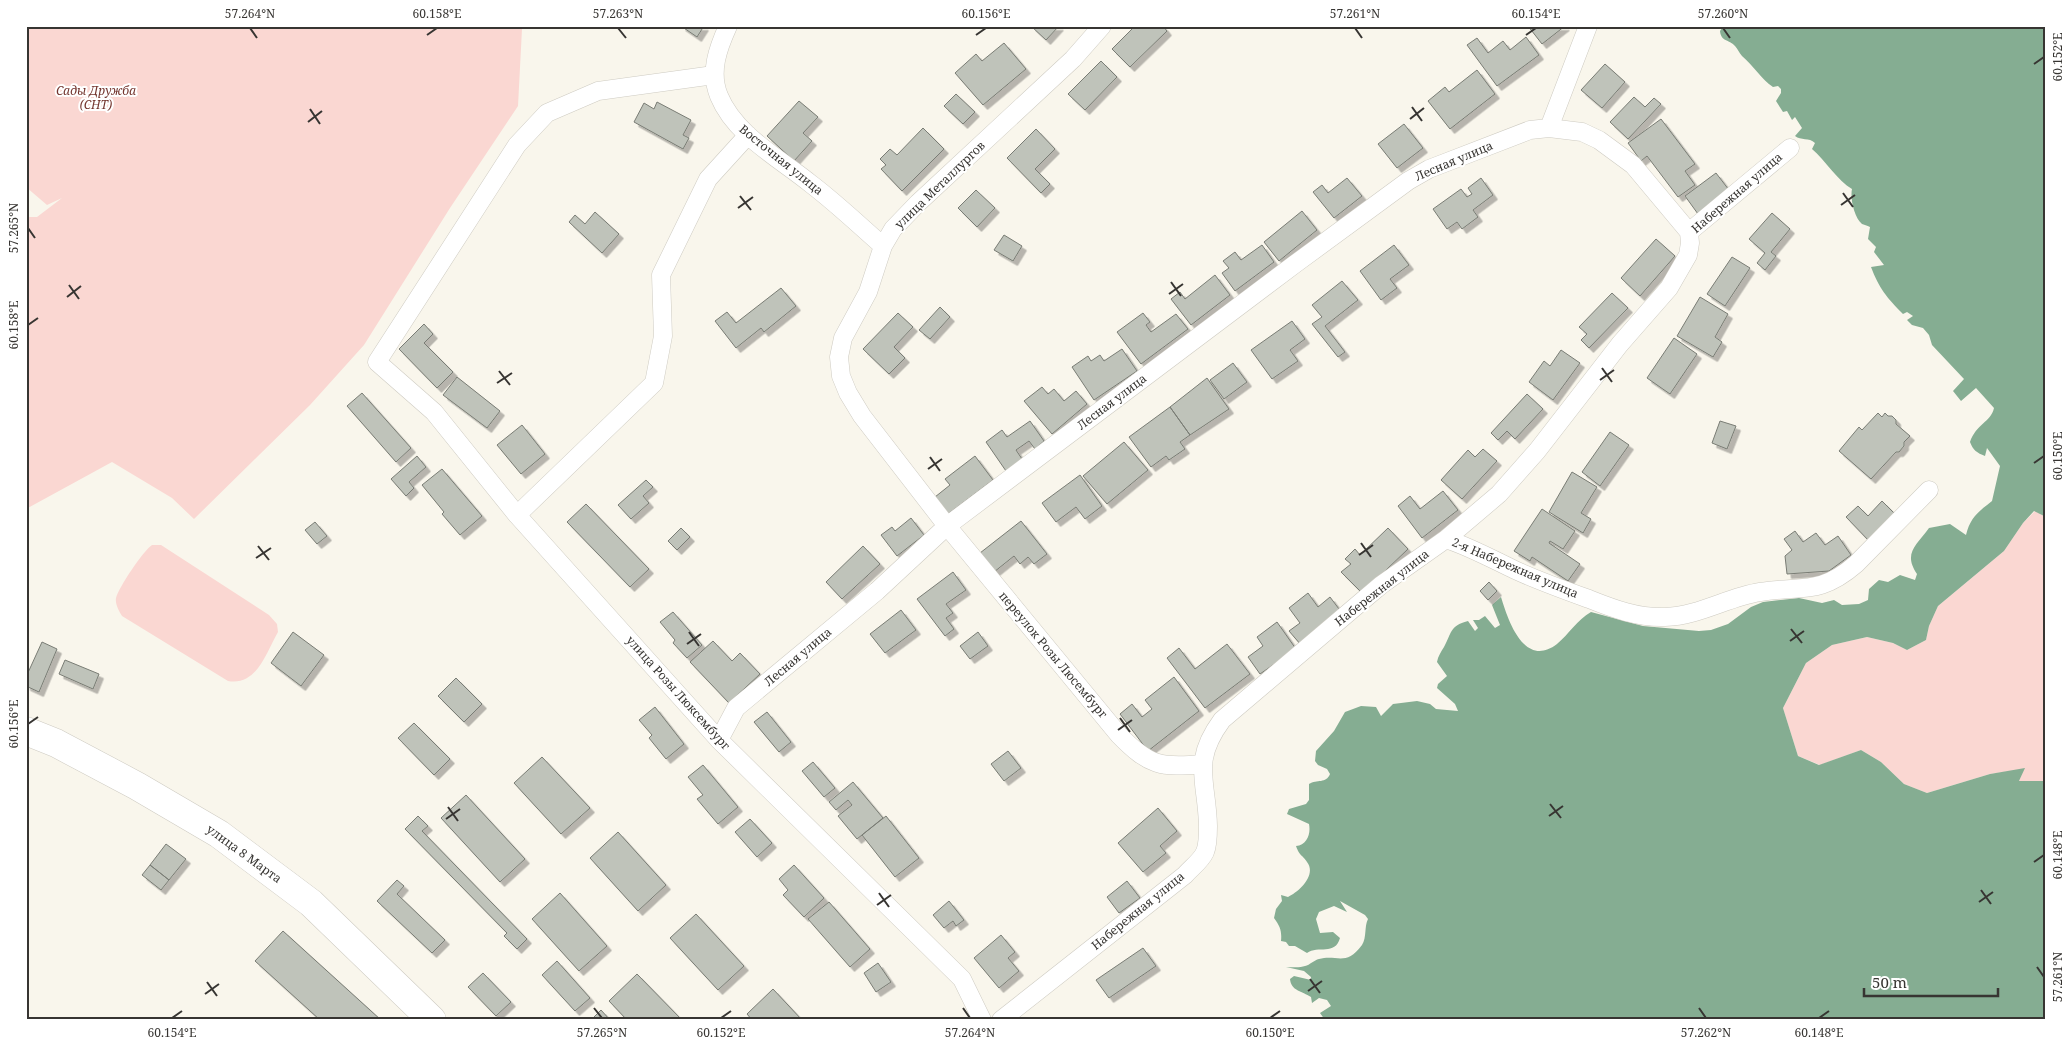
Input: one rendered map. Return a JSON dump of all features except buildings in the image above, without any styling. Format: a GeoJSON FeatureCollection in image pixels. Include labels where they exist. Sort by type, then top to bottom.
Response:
{"type":"FeatureCollection","features":[{"type":"Feature","properties":{"kind":"main road","name":"улица 8 Марта"},"geometry":{"type":"LineString","coordinates":[[26,731],[56,744],[137,786],[219,834],[311,903],[432,1020]]}},
{"type":"Feature","properties":{"kind":"street","name":"Восточная улица"},"geometry":{"type":"LineString","coordinates":[[728,26],[716,59],[714,76],[718,94],[726,110],[736,124],[748,135],[812,185],[883,246]]}},
{"type":"Feature","properties":{"kind":"street","name":"улица Металлургов"},"geometry":{"type":"LineString","coordinates":[[947,526],[862,416],[848,393],[841,376],[839,357],[843,338],[868,292],[883,246],[893,229],[918,203],[1074,59],[1102,26]]}},
{"type":"Feature","properties":{"kind":"street"},"geometry":{"type":"LineString","coordinates":[[1549,128],[1588,26]]}},
{"type":"Feature","properties":{"kind":"street","name":"улица Розы Люксембург"},"geometry":{"type":"LineString","coordinates":[[714,76],[598,91],[547,114],[518,145],[377,362],[434,412],[517,514],[719,740],[962,980],[982,1020]]}},
{"type":"Feature","properties":{"kind":"street","name":"Лесная улица"},"geometry":{"type":"LineString","coordinates":[[719,740],[736,708],[877,592],[947,526],[1408,181],[1429,169],[1530,130],[1549,128],[1582,132],[1599,140],[1615,151],[1649,182],[1689,232]]}},
{"type":"Feature","properties":{"kind":"street"},"geometry":{"type":"LineString","coordinates":[[517,514],[654,384],[663,336],[661,275],[708,179],[748,135]]}},
{"type":"Feature","properties":{"kind":"street","name":"Набережная улица"},"geometry":{"type":"LineString","coordinates":[[1001,1020],[1185,875],[1205,851],[1207,815],[1202,764],[1211,734],[1222,720],[1382,585],[1446,539],[1484,508],[1515,477],[1620,344],[1670,288],[1688,254],[1690,244],[1689,232],[1790,148]]}},
{"type":"Feature","properties":{"kind":"street","name":"2-я Набережная улица"},"geometry":{"type":"LineString","coordinates":[[1446,539],[1468,546],[1542,582],[1624,613],[1664,617],[1683,616],[1759,592],[1808,588],[1844,574],[1929,490]]}},
{"type":"Feature","properties":{"kind":"street","name":"переулок Розы Люсембург"},"geometry":{"type":"LineString","coordinates":[[947,526],[1119,735],[1134,750],[1148,760],[1162,765],[1202,764]]}},
{"type":"Feature","properties":{"kind":"green space","name":"Сады Дружба (СНТ)"},"geometry":{"type":"Polygon","coordinates":[[[26,26],[521,26],[518,106],[450,208],[364,345],[310,405],[194,519],[172,498],[112,462],[26,509],[26,217],[37,217],[62,198],[47,205],[26,187],[26,26]]]}},
{"type":"Feature","properties":{"kind":"green space"},"geometry":{"type":"Polygon","coordinates":[[[2035,511],[2046,517],[2046,781],[2019,781],[2024,769],[1990,774],[1927,793],[1904,784],[1881,762],[1861,750],[1820,765],[1798,756],[1783,708],[1806,663],[1832,645],[1867,637],[1893,643],[1907,650],[1926,640],[1929,626],[1938,606],[2004,551],[2023,523],[2035,511]]]}},
{"type":"Feature","properties":{"kind":"green space"},"geometry":{"type":"Polygon","coordinates":[[[152,545],[161,545],[269,615],[277,624],[278,632],[265,658],[253,673],[238,681],[228,681],[122,616],[116,603],[118,593],[137,562],[152,545]]]}},
{"type":"Feature","properties":{"kind":"shaded area"},"geometry":{"type":"Polygon","coordinates":[[[1719,26],[2046,26],[2046,517],[2034,511],[2023,523],[2004,551],[1938,606],[1929,626],[1926,640],[1907,650],[1893,643],[1867,637],[1832,645],[1806,663],[1783,708],[1798,756],[1819,765],[1861,750],[1881,762],[1904,784],[1927,793],[1990,774],[2025,768],[2019,781],[2046,781],[2046,1020],[1325,1020],[1320,1013],[1331,1006],[1327,1000],[1319,998],[1312,1003],[1311,997],[1292,986],[1290,979],[1294,976],[1311,980],[1311,977],[1304,971],[1286,967],[1303,967],[1319,959],[1346,958],[1351,956],[1364,942],[1368,919],[1365,915],[1340,901],[1347,912],[1334,906],[1319,912],[1316,919],[1320,933],[1333,932],[1340,938],[1338,943],[1330,949],[1307,953],[1281,941],[1280,929],[1274,918],[1276,909],[1282,901],[1281,895],[1288,897],[1297,891],[1305,882],[1310,872],[1310,867],[1296,846],[1303,844],[1307,838],[1309,824],[1287,814],[1289,809],[1306,804],[1309,800],[1309,784],[1324,780],[1330,774],[1327,769],[1318,765],[1315,761],[1316,751],[1334,731],[1345,712],[1361,706],[1376,707],[1381,716],[1393,704],[1417,701],[1430,704],[1436,709],[1458,711],[1455,704],[1437,688],[1438,684],[1447,676],[1437,662],[1438,658],[1457,625],[1468,621],[1475,631],[1478,628],[1473,620],[1479,620],[1485,616],[1495,628],[1500,625],[1492,605],[1501,597],[1513,629],[1527,646],[1535,650],[1545,650],[1557,644],[1581,619],[1591,612],[1643,626],[1699,631],[1711,630],[1728,624],[1751,607],[1763,602],[1799,598],[1822,603],[1834,600],[1842,605],[1859,604],[1868,600],[1869,589],[1879,580],[1888,582],[1900,575],[1915,580],[1917,574],[1913,567],[1911,555],[1929,528],[1950,524],[1966,535],[1975,516],[1992,501],[2000,466],[1987,448],[1985,456],[1976,451],[1970,442],[1976,431],[1990,417],[1994,408],[1976,388],[1961,401],[1953,391],[1964,379],[1932,345],[1929,335],[1923,328],[1912,325],[1907,320],[1913,316],[1907,312],[1903,314],[1888,298],[1877,281],[1871,267],[1884,265],[1874,252],[1876,247],[1868,239],[1870,227],[1859,221],[1855,212],[1852,202],[1852,189],[1812,149],[1815,143],[1795,136],[1802,128],[1795,117],[1792,120],[1787,111],[1783,112],[1776,101],[1781,93],[1781,89],[1778,86],[1773,87],[1769,84],[1735,46],[1722,37],[1720,31],[1722,28],[1719,26]]]}}]}
